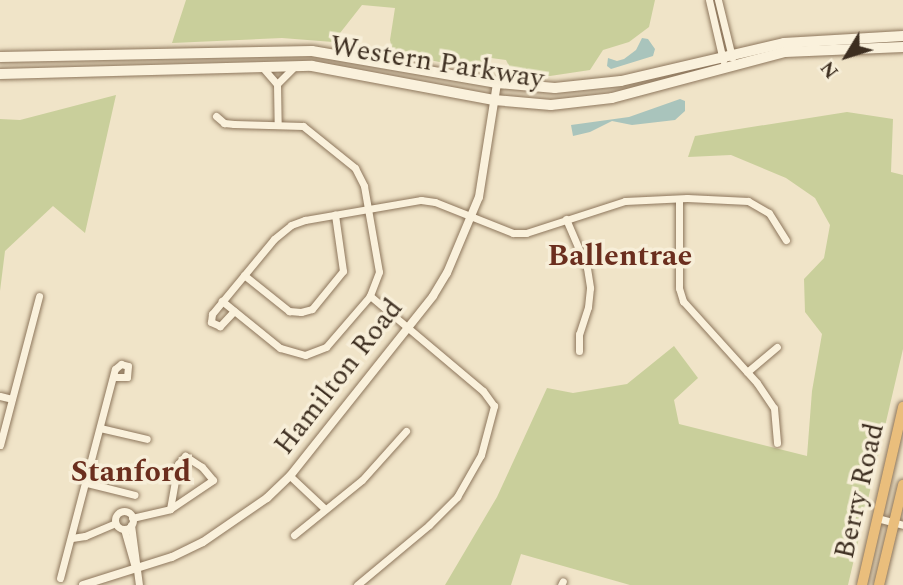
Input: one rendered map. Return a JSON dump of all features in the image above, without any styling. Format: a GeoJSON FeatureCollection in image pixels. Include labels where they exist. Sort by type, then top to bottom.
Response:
{"type":"FeatureCollection","features":[{"type":"Feature","properties":{"kind":"highway","name":"Berry Road"},"geometry":{"type":"LineString","coordinates":[[862,585],[903,407]]}},
{"type":"Feature","properties":{"kind":"highway","name":"Berry Road"},"geometry":{"type":"LineString","coordinates":[[879,585],[898,524],[903,485]]}},
{"type":"Feature","properties":{"kind":"main road","name":"Western Parkway"},"geometry":{"type":"LineString","coordinates":[[0,74],[312,66],[494,100],[551,105],[597,102],[806,39],[903,36]]}},
{"type":"Feature","properties":{"kind":"main road","name":"Western Parkway"},"geometry":{"type":"LineString","coordinates":[[0,57],[312,51],[497,83],[545,87],[594,86],[728,61],[806,50],[903,47]]}},
{"type":"Feature","properties":{"kind":"main road"},"geometry":{"type":"LineString","coordinates":[[81,54],[82,71]]}},
{"type":"Feature","properties":{"kind":"street"},"geometry":{"type":"LineString","coordinates":[[709,0],[728,61]]}},
{"type":"Feature","properties":{"kind":"street"},"geometry":{"type":"LineString","coordinates":[[718,0],[728,61]]}},
{"type":"Feature","properties":{"kind":"street"},"geometry":{"type":"LineString","coordinates":[[277,84],[295,66]]}},
{"type":"Feature","properties":{"kind":"street"},"geometry":{"type":"LineString","coordinates":[[263,68],[277,84],[278,123]]}},
{"type":"Feature","properties":{"kind":"street","name":"Hamilton Road"},"geometry":{"type":"LineString","coordinates":[[83,585],[172,557],[203,542],[267,498],[290,476],[408,327],[447,273],[479,197],[497,83]]}},
{"type":"Feature","properties":{"kind":"street"},"geometry":{"type":"LineString","coordinates":[[216,116],[231,124],[278,123],[309,130],[355,168],[361,177],[369,208],[379,272],[370,296],[326,347],[305,355],[279,348],[222,301]]}},
{"type":"Feature","properties":{"kind":"street"},"geometry":{"type":"LineString","coordinates":[[678,199],[679,288],[683,301],[747,372],[774,408],[776,443]]}},
{"type":"Feature","properties":{"kind":"street"},"geometry":{"type":"LineString","coordinates":[[234,311],[220,326],[213,324],[210,316],[286,229],[305,220],[426,200],[513,233],[526,233],[625,201],[748,201],[769,213],[786,240]]}},
{"type":"Feature","properties":{"kind":"street"},"geometry":{"type":"LineString","coordinates":[[244,275],[289,311],[312,309],[343,271],[335,215]]}},
{"type":"Feature","properties":{"kind":"street"},"geometry":{"type":"LineString","coordinates":[[566,219],[587,268],[590,288],[588,307],[579,334],[579,351]]}},
{"type":"Feature","properties":{"kind":"street"},"geometry":{"type":"LineString","coordinates":[[0,445],[39,296]]}},
{"type":"Feature","properties":{"kind":"street"},"geometry":{"type":"LineString","coordinates":[[357,585],[429,525],[457,497],[478,462],[494,413],[494,406],[488,396],[370,296]]}},
{"type":"Feature","properties":{"kind":"street"},"geometry":{"type":"LineString","coordinates":[[747,372],[777,347]]}},
{"type":"Feature","properties":{"kind":"street"},"geometry":{"type":"LineString","coordinates":[[61,578],[114,377]]}},
{"type":"Feature","properties":{"kind":"street"},"geometry":{"type":"LineString","coordinates":[[0,396],[12,399]]}},
{"type":"Feature","properties":{"kind":"street"},"geometry":{"type":"LineString","coordinates":[[100,428],[147,439]]}},
{"type":"Feature","properties":{"kind":"street"},"geometry":{"type":"LineString","coordinates":[[294,535],[364,478],[406,431]]}},
{"type":"Feature","properties":{"kind":"street"},"geometry":{"type":"LineString","coordinates":[[72,538],[116,523],[129,524],[170,509],[213,480],[187,456],[178,464],[170,509]]}},
{"type":"Feature","properties":{"kind":"street"},"geometry":{"type":"LineString","coordinates":[[290,476],[325,509]]}},
{"type":"Feature","properties":{"kind":"street"},"geometry":{"type":"LineString","coordinates":[[87,483],[135,495]]}},
{"type":"Feature","properties":{"kind":"street"},"geometry":{"type":"LineString","coordinates":[[116,523],[116,517],[122,512],[129,524],[139,585]]}},
{"type":"Feature","properties":{"kind":"street"},"geometry":{"type":"LineString","coordinates":[[877,518],[898,524]]}},
{"type":"Feature","properties":{"kind":"green space"},"geometry":{"type":"Polygon","coordinates":[[[186,0],[655,0],[649,27],[629,42],[603,50],[590,70],[550,76],[513,74],[506,60],[491,58],[486,71],[393,53],[390,40],[395,8],[362,5],[333,42],[282,38],[172,43],[186,0]]]}},
{"type":"Feature","properties":{"kind":"green space"},"geometry":{"type":"Polygon","coordinates":[[[116,95],[85,233],[53,206],[5,251],[0,291],[0,119],[20,120],[116,95]]]}},
{"type":"Feature","properties":{"kind":"green space"},"geometry":{"type":"Polygon","coordinates":[[[847,112],[893,119],[891,172],[903,175],[903,349],[848,585],[630,585],[521,554],[511,585],[445,585],[497,497],[547,388],[573,393],[627,384],[674,346],[698,378],[674,400],[679,424],[807,456],[812,391],[822,334],[805,312],[804,279],[824,258],[830,225],[815,198],[786,178],[731,155],[688,157],[695,136],[847,112]]]}},
{"type":"Feature","properties":{"kind":"water"},"geometry":{"type":"Polygon","coordinates":[[[642,38],[648,39],[655,49],[653,56],[611,69],[607,66],[608,58],[617,61],[624,59],[636,50],[642,38]]]}},
{"type":"Feature","properties":{"kind":"water"},"geometry":{"type":"Polygon","coordinates":[[[680,99],[685,101],[685,111],[675,120],[632,125],[612,121],[590,132],[573,136],[571,125],[629,117],[680,99]]]}},
{"type":"Feature","properties":{"kind":"district","name":"Ballentrae"},"geometry":{"type":"Point","coordinates":[620,256]}},
{"type":"Feature","properties":{"kind":"district","name":"Stanford"},"geometry":{"type":"Point","coordinates":[131,472]}}]}
